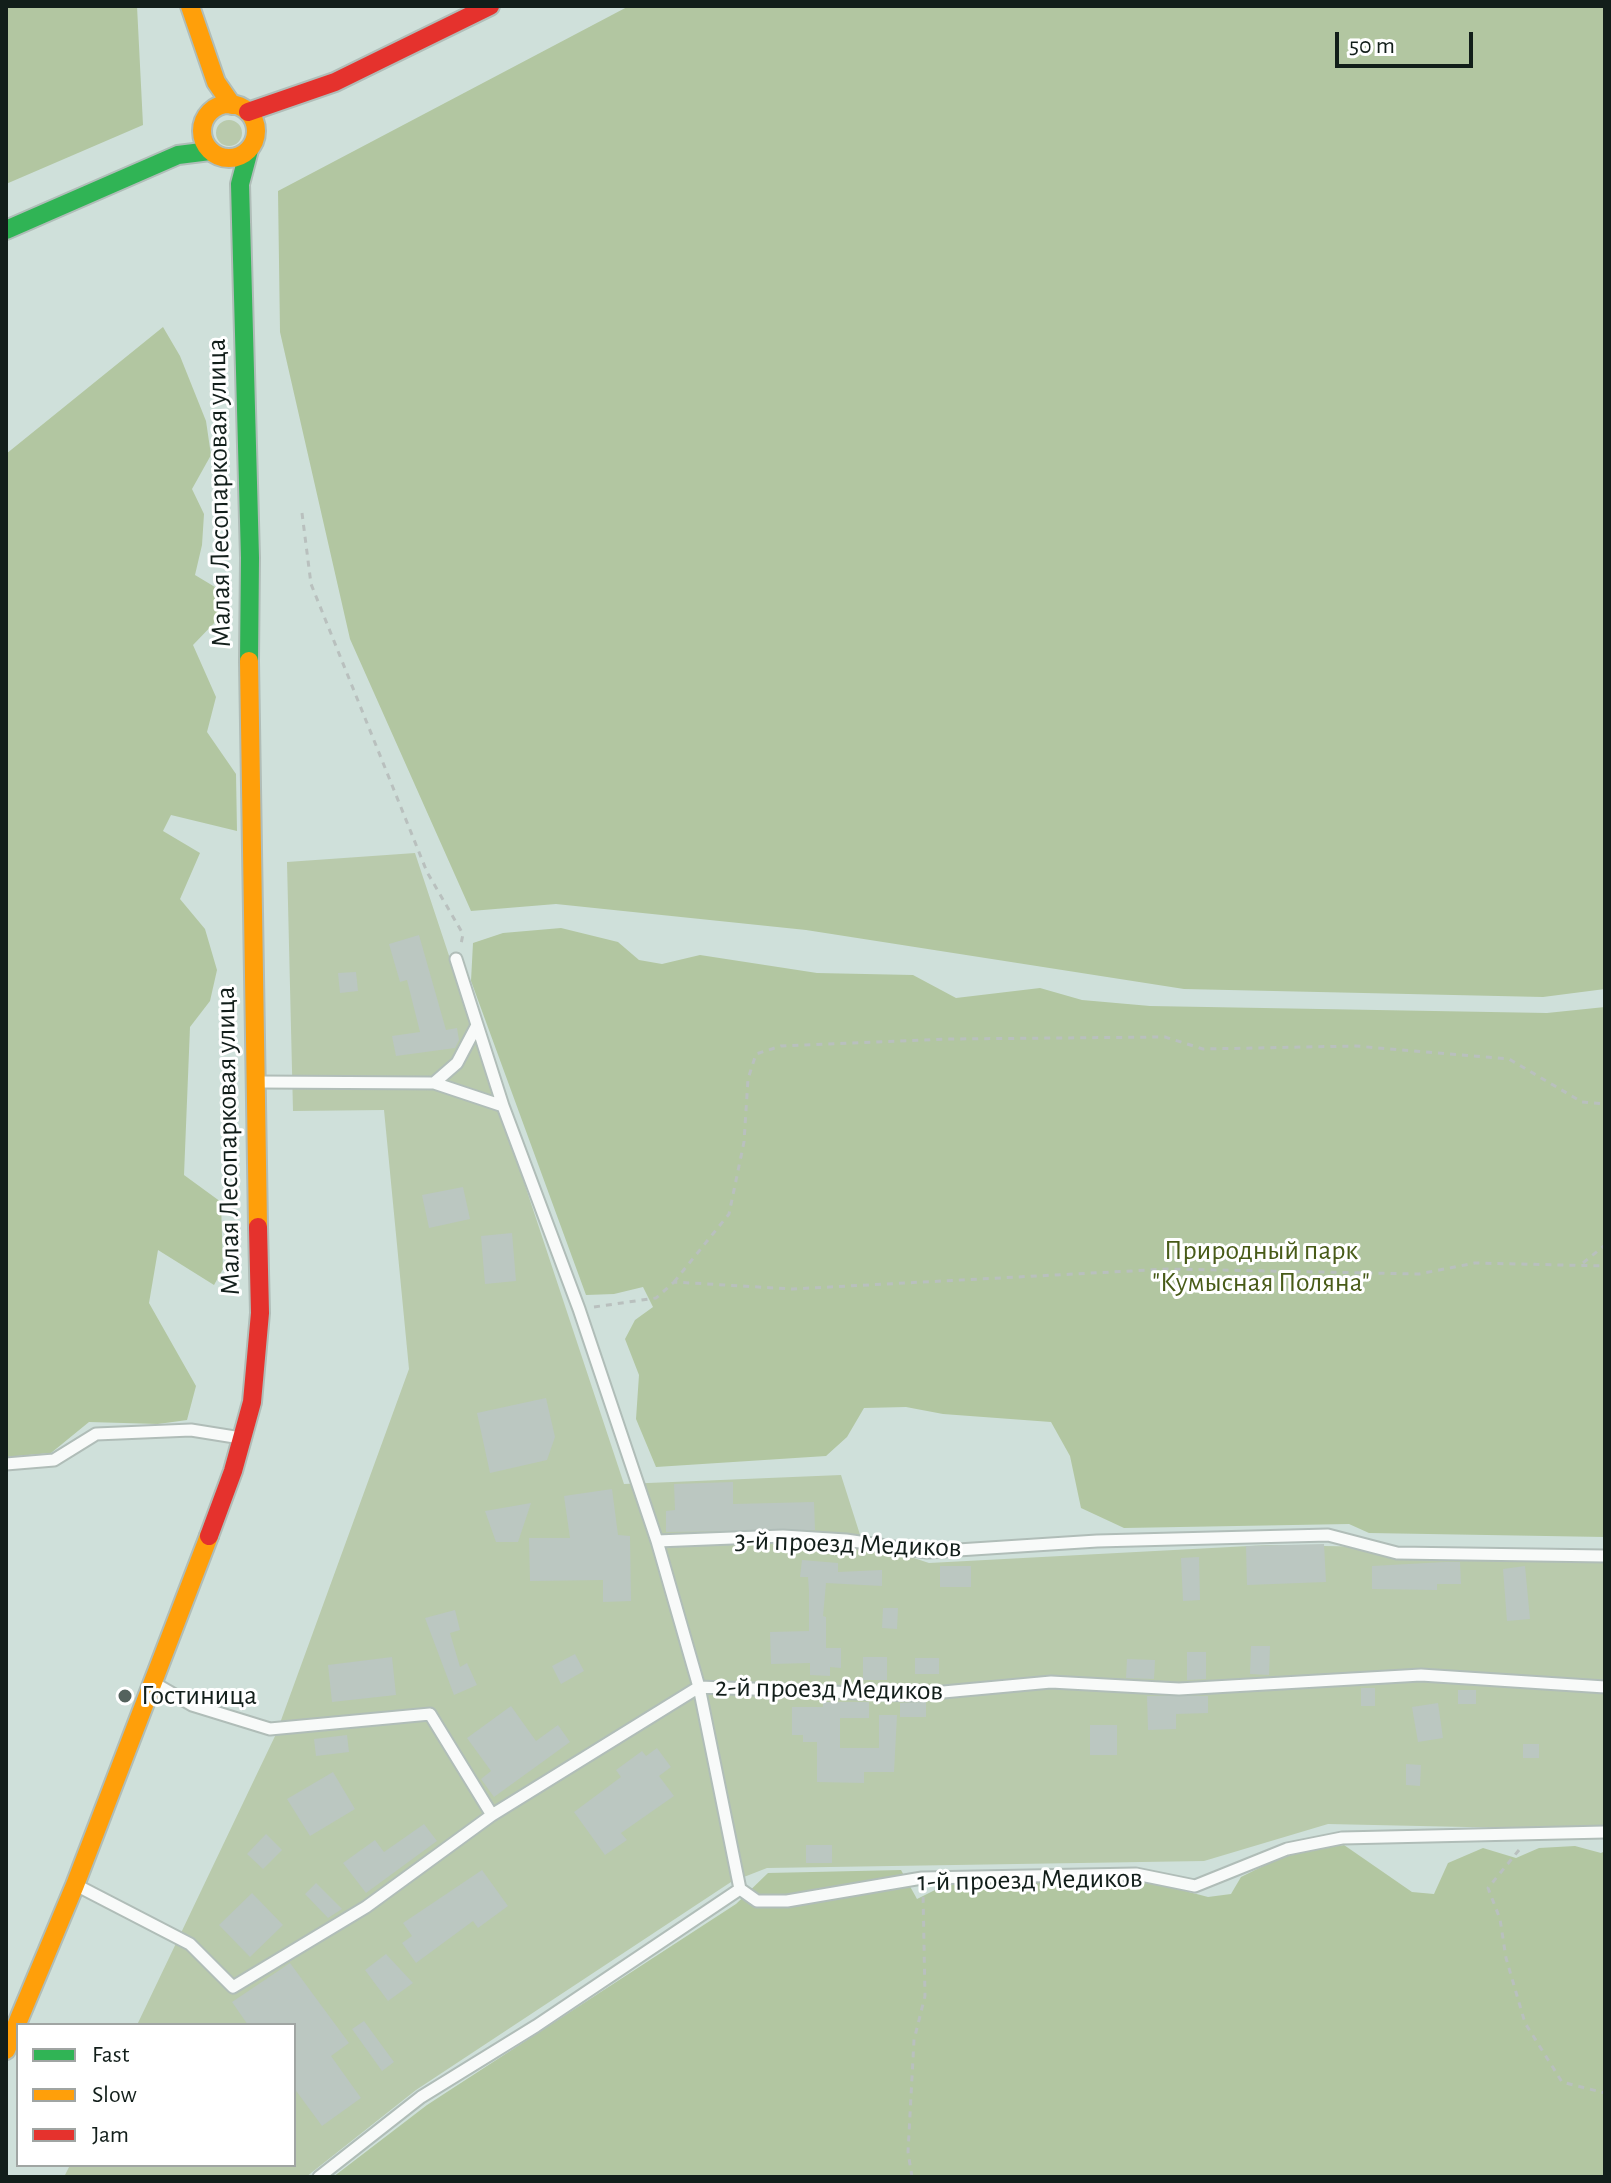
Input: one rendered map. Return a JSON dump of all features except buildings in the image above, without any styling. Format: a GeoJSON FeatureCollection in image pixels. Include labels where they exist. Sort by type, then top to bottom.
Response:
{"type":"FeatureCollection","features":[{"type":"Feature","properties":{"kind":"street"},"geometry":{"type":"LineString","coordinates":[[190,6],[216,82],[238,113]]}},
{"type":"Feature","properties":{"kind":"street"},"geometry":{"type":"LineString","coordinates":[[6,230],[178,155],[193,143],[202,128],[238,113],[281,103],[335,82],[490,6]]}},
{"type":"Feature","properties":{"kind":"street","name":"Малая Лесопарковая улица"},"geometry":{"type":"LineString","coordinates":[[6,2050],[13,2014],[75,1885],[153,1683],[242,1438],[252,1402],[260,1313],[248,743],[249,542],[240,184],[249,150],[238,113]]}},
{"type":"Feature","properties":{"kind":"street","name":"Малая Лесопарковая улица"},"geometry":{"type":"LineString","coordinates":[[202,128],[240,184]]}},
{"type":"Feature","properties":{"kind":"street"},"geometry":{"type":"LineString","coordinates":[[178,155],[218,155],[249,150]]}},
{"type":"Feature","properties":{"kind":"lane"},"geometry":{"type":"LineString","coordinates":[[319,2177],[421,2097],[536,2026],[740,1889],[699,1687],[657,1541],[579,1309],[503,1106],[456,959]]}},
{"type":"Feature","properties":{"kind":"lane"},"geometry":{"type":"LineString","coordinates":[[434,1083],[457,1063],[476,1027]]}},
{"type":"Feature","properties":{"kind":"lane"},"geometry":{"type":"LineString","coordinates":[[255,1082],[434,1083],[503,1106]]}},
{"type":"Feature","properties":{"kind":"lane"},"geometry":{"type":"LineString","coordinates":[[6,1464],[54,1460],[96,1434],[191,1430],[242,1438]]}},
{"type":"Feature","properties":{"kind":"lane","name":"3-й проезд Медиков"},"geometry":{"type":"LineString","coordinates":[[657,1541],[783,1536],[846,1540],[927,1552],[1097,1541],[1328,1535],[1397,1553],[1605,1556]]}},
{"type":"Feature","properties":{"kind":"lane","name":"2-й проезд Медиков"},"geometry":{"type":"LineString","coordinates":[[75,1885],[190,1944],[233,1987],[366,1907],[492,1815],[699,1687],[911,1695],[1051,1682],[1179,1689],[1421,1675],[1605,1687]]}},
{"type":"Feature","properties":{"kind":"lane"},"geometry":{"type":"LineString","coordinates":[[153,1683],[192,1705],[270,1729],[430,1714],[492,1815]]}},
{"type":"Feature","properties":{"kind":"lane","name":"1-й проезд Медиков"},"geometry":{"type":"LineString","coordinates":[[740,1889],[757,1901],[787,1901],[922,1878],[1136,1874],[1195,1886],[1287,1849],[1342,1838],[1605,1832]]}},
{"type":"Feature","properties":{"kind":"path"},"geometry":{"type":"LineString","coordinates":[[302,513],[311,584],[427,872],[463,934],[456,959]]}},
{"type":"Feature","properties":{"kind":"path"},"geometry":{"type":"LineString","coordinates":[[579,1309],[656,1298],[674,1282],[729,1214],[744,1142],[748,1079],[756,1054],[781,1046],[949,1039],[1165,1037],[1203,1049],[1356,1046],[1509,1059],[1582,1102],[1605,1104]]}},
{"type":"Feature","properties":{"kind":"path"},"geometry":{"type":"LineString","coordinates":[[1582,1263],[1605,1245]]}},
{"type":"Feature","properties":{"kind":"path"},"geometry":{"type":"LineString","coordinates":[[674,1282],[792,1289],[1168,1269],[1419,1274],[1475,1263],[1582,1263],[1605,1266]]}},
{"type":"Feature","properties":{"kind":"path"},"geometry":{"type":"LineString","coordinates":[[1522,1832],[1519,1853],[1488,1888],[1500,1919],[1506,1958],[1525,2023],[1562,2082],[1605,2093]]}},
{"type":"Feature","properties":{"kind":"path"},"geometry":{"type":"LineString","coordinates":[[912,2177],[908,2152],[914,2040],[925,1996],[922,1878]]}},
{"type":"Feature","properties":{"kind":"green space"},"geometry":{"type":"Polygon","coordinates":[[[6,6],[137,6],[143,125],[6,184],[6,6]]]}},
{"type":"Feature","properties":{"kind":"green space"},"geometry":{"type":"Polygon","coordinates":[[[629,6],[1605,6],[1605,989],[1543,997],[1184,989],[806,930],[556,904],[471,911],[350,639],[280,332],[278,191],[629,6]]]}},
{"type":"Feature","properties":{"kind":"green space"},"geometry":{"type":"Polygon","coordinates":[[[229,120],[238,124],[242,133],[238,142],[229,146],[220,142],[216,133],[220,124],[229,120]]]}},
{"type":"Feature","properties":{"kind":"green space"},"geometry":{"type":"Polygon","coordinates":[[[163,327],[180,356],[206,421],[211,455],[192,489],[204,514],[202,545],[195,575],[220,590],[219,618],[193,645],[216,697],[207,732],[236,774],[237,831],[171,815],[163,831],[200,853],[180,899],[205,929],[217,970],[210,1001],[190,1027],[184,1175],[221,1202],[223,1269],[214,1285],[158,1250],[149,1303],[196,1386],[187,1420],[158,1424],[89,1422],[51,1453],[6,1457],[6,454],[163,327]]]}},
{"type":"Feature","properties":{"kind":"green space"},"geometry":{"type":"Polygon","coordinates":[[[415,853],[624,1484],[841,1475],[862,1541],[929,1563],[1268,1545],[1605,1551],[1605,1830],[1328,1824],[1204,1861],[767,1868],[731,1882],[416,2090],[306,2177],[64,2177],[69,2167],[296,2167],[296,2023],[138,2023],[276,1734],[409,1369],[384,1110],[293,1111],[287,862],[415,853]]]}},
{"type":"Feature","properties":{"kind":"green space","name":"Природный парк \"Кумысная Поляна\""},"geometry":{"type":"Polygon","coordinates":[[[561,928],[618,942],[639,960],[662,964],[700,955],[817,973],[913,975],[956,998],[1040,988],[1082,1000],[1150,1006],[1547,1013],[1605,1007],[1605,1537],[1369,1533],[1349,1524],[1124,1528],[1081,1508],[1070,1456],[1051,1422],[943,1414],[906,1407],[864,1408],[847,1437],[826,1456],[656,1467],[636,1419],[639,1375],[625,1339],[635,1320],[653,1307],[643,1287],[614,1294],[586,1295],[471,981],[473,943],[503,933],[561,928]]]}},
{"type":"Feature","properties":{"kind":"green space"},"geometry":{"type":"Polygon","coordinates":[[[1344,1845],[1412,1892],[1434,1894],[1448,1863],[1483,1848],[1516,1858],[1539,1848],[1575,1846],[1601,1853],[1605,1851],[1605,2177],[333,2177],[427,2105],[736,1904],[768,1873],[901,1870],[917,1899],[951,1882],[1136,1878],[1208,1897],[1231,1894],[1241,1877],[1289,1853],[1344,1845]]]}},
{"type":"Feature","properties":{"kind":"traffic: fast"},"geometry":{"type":"LineString","coordinates":[[249,150],[240,184],[250,558],[249,661]]}},
{"type":"Feature","properties":{"kind":"traffic: fast"},"geometry":{"type":"LineString","coordinates":[[6,230],[178,155],[210,151]]}},
{"type":"Feature","properties":{"kind":"traffic: slow"},"geometry":{"type":"LineString","coordinates":[[190,6],[216,82],[232,105]]}},
{"type":"Feature","properties":{"kind":"traffic: slow"},"geometry":{"type":"LineString","coordinates":[[229,104],[248,112],[256,131],[248,150],[229,158],[210,150],[202,131],[210,112],[229,104]]}},
{"type":"Feature","properties":{"kind":"traffic: slow"},"geometry":{"type":"LineString","coordinates":[[249,661],[258,1227]]}},
{"type":"Feature","properties":{"kind":"traffic: slow"},"geometry":{"type":"LineString","coordinates":[[17,2023],[75,1885],[209,1536]]}},
{"type":"Feature","properties":{"kind":"traffic: slow"},"geometry":{"type":"LineString","coordinates":[[6,2050],[16,2026]]}},
{"type":"Feature","properties":{"kind":"traffic: jam"},"geometry":{"type":"LineString","coordinates":[[248,112],[335,82],[490,6]]}},
{"type":"Feature","properties":{"kind":"traffic: jam"},"geometry":{"type":"LineString","coordinates":[[209,1536],[233,1471],[252,1402],[260,1313],[258,1227]]}},
{"type":"Feature","properties":{"kind":"place","name":"Гостиница"},"geometry":{"type":"Point","coordinates":[125,1696]}}]}
